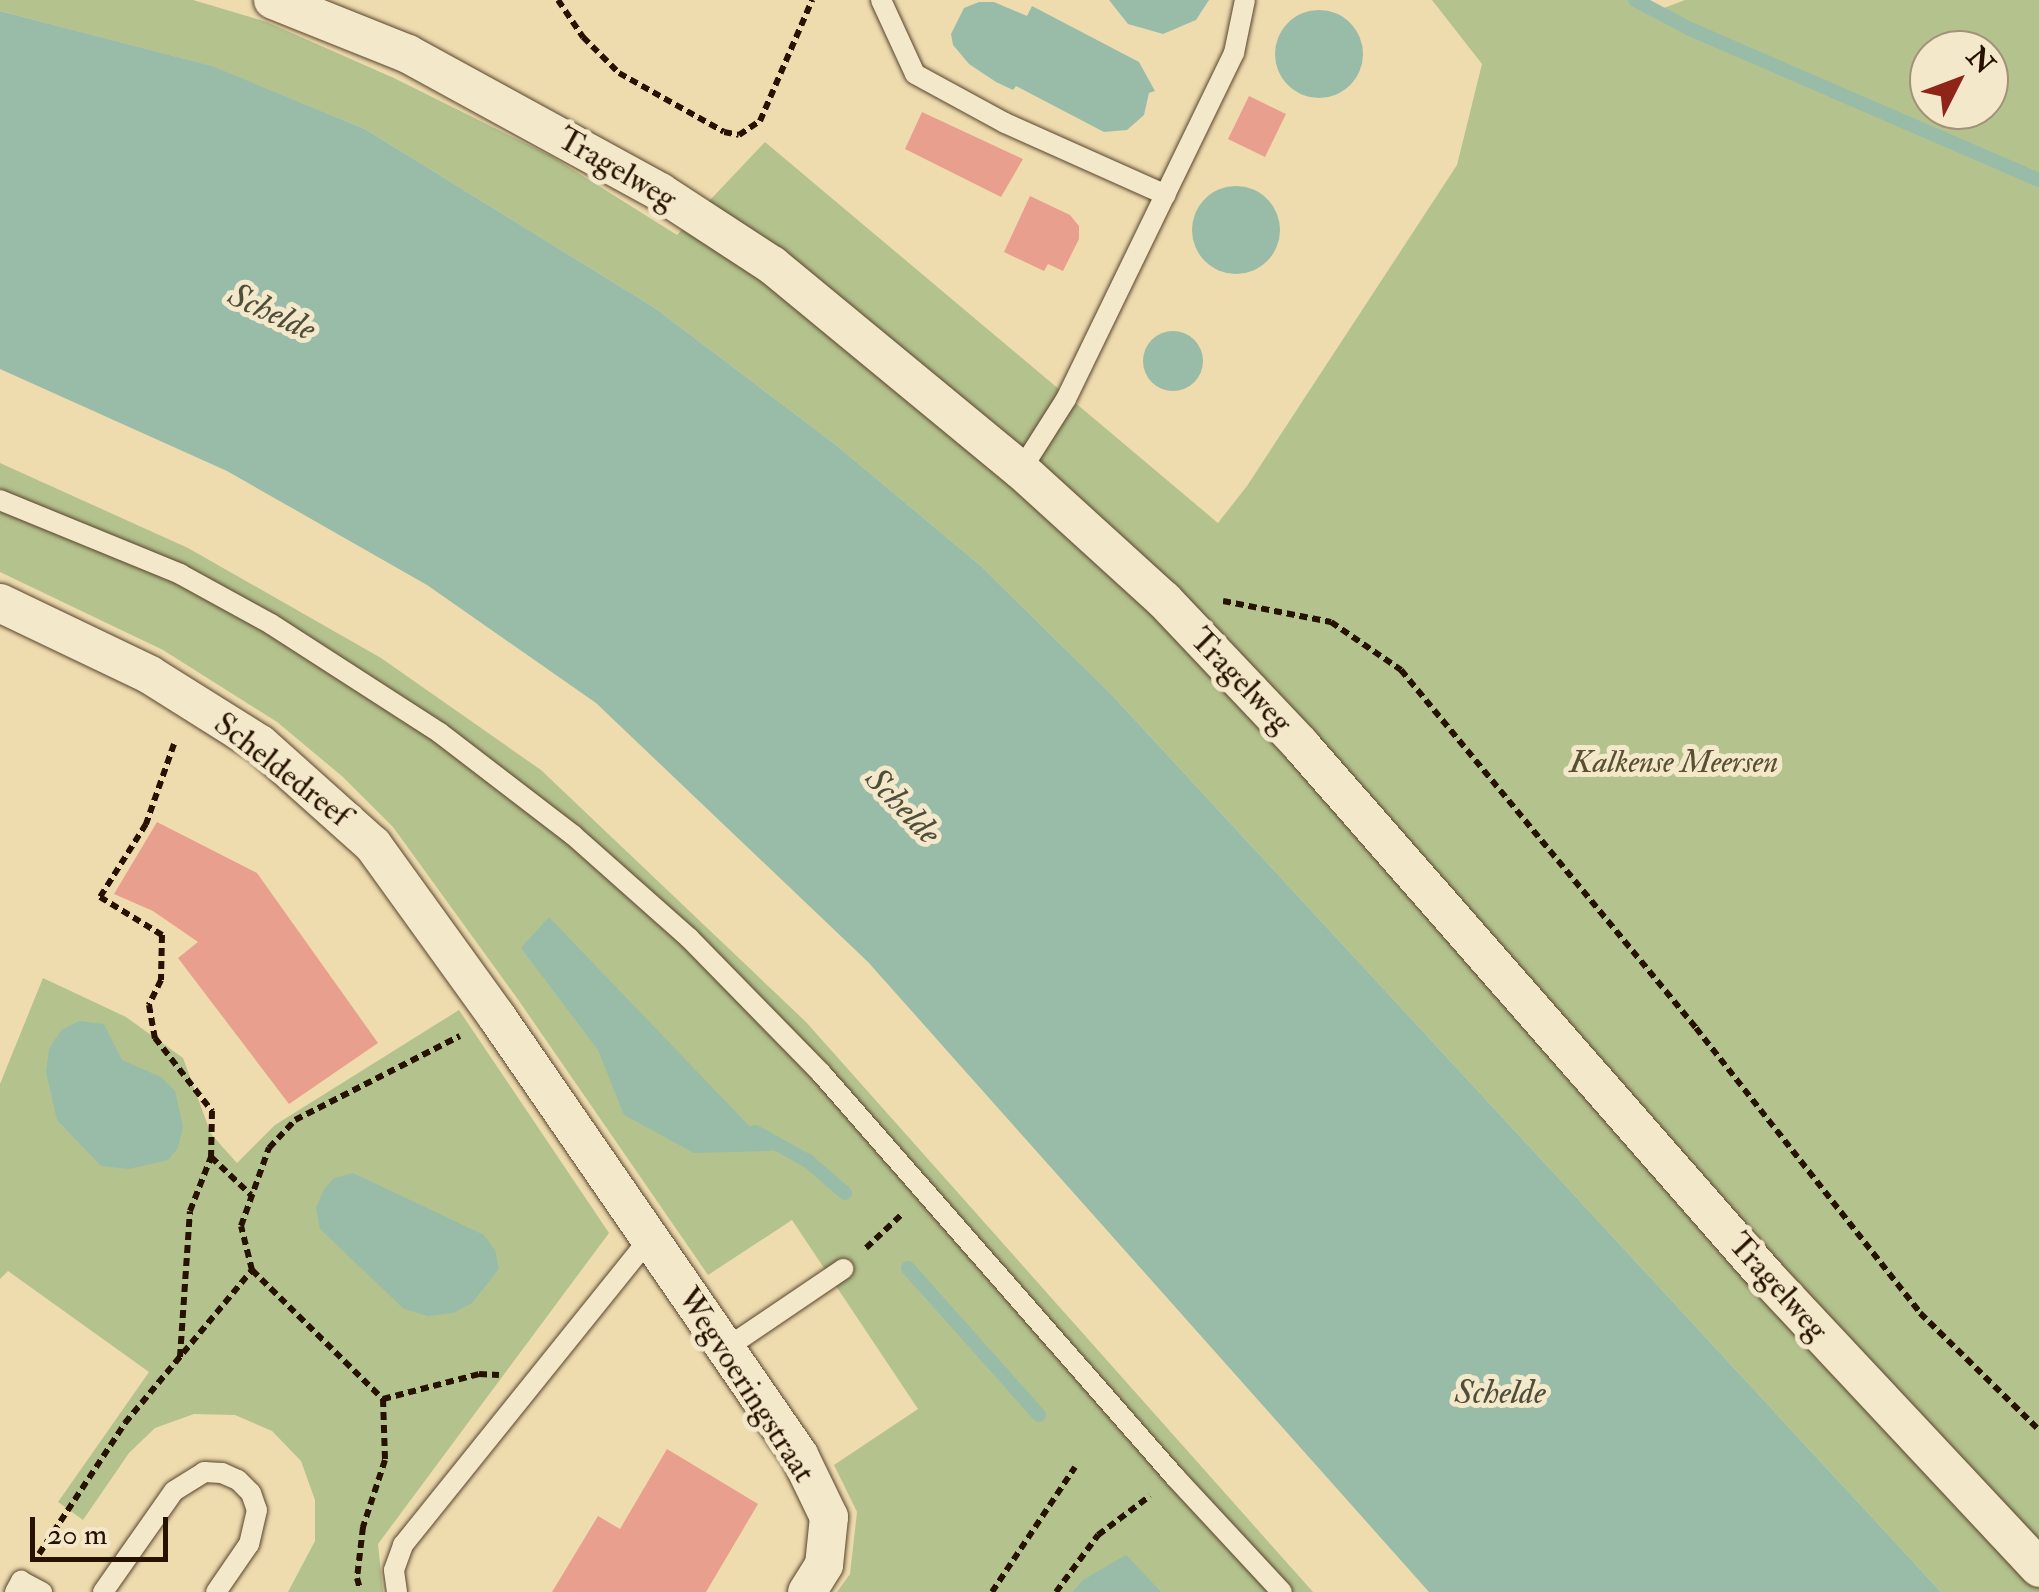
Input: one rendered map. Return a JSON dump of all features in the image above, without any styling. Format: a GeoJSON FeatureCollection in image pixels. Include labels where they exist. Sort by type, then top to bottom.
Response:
{"type":"FeatureCollection","features":[{"type":"Feature","properties":{"kind":"street","name":"Tragelweg"},"geometry":{"type":"LineString","coordinates":[[274,0],[408,54],[660,192],[772,265],[1021,470],[1164,600],[1300,744],[1768,1278],[2039,1568]]}},
{"type":"Feature","properties":{"kind":"street","name":"Scheldedreef"},"geometry":{"type":"LineString","coordinates":[[0,602],[150,675],[260,744],[324,798],[372,846],[497,1016],[649,1239]]}},
{"type":"Feature","properties":{"kind":"street","name":"Wegvoeringstraat"},"geometry":{"type":"LineString","coordinates":[[649,1239],[798,1455],[829,1517],[824,1565],[807,1592]]}},
{"type":"Feature","properties":{"kind":"lane"},"geometry":{"type":"LineString","coordinates":[[881,0],[916,74],[1005,123],[1166,195]]}},
{"type":"Feature","properties":{"kind":"lane"},"geometry":{"type":"LineString","coordinates":[[1021,470],[1066,399],[1234,53],[1245,0]]}},
{"type":"Feature","properties":{"kind":"lane"},"geometry":{"type":"LineString","coordinates":[[0,500],[180,574],[271,624],[440,732],[572,835],[689,938],[821,1073],[1175,1477],[1282,1592]]}},
{"type":"Feature","properties":{"kind":"lane"},"geometry":{"type":"LineString","coordinates":[[397,1592],[394,1570],[403,1545],[649,1239]]}},
{"type":"Feature","properties":{"kind":"lane"},"geometry":{"type":"LineString","coordinates":[[724,1348],[844,1269]]}},
{"type":"Feature","properties":{"kind":"lane"},"geometry":{"type":"LineString","coordinates":[[103,1592],[174,1492],[204,1472],[222,1473],[238,1480],[250,1493],[257,1510],[249,1544],[216,1592]]}},
{"type":"Feature","properties":{"kind":"lane"},"geometry":{"type":"LineString","coordinates":[[18,1586],[42,1592]]}},
{"type":"Feature","properties":{"kind":"path"},"geometry":{"type":"LineString","coordinates":[[558,0],[583,37],[619,73],[724,132],[739,134],[760,120],[812,0]]}},
{"type":"Feature","properties":{"kind":"path"},"geometry":{"type":"LineString","coordinates":[[1164,600],[1196,596],[1331,622],[1401,670],[1696,1028],[1920,1313],[2039,1430]]}},
{"type":"Feature","properties":{"kind":"path"},"geometry":{"type":"LineString","coordinates":[[174,744],[146,824],[100,897],[162,935],[161,980],[149,1005],[155,1038],[212,1111],[211,1157],[190,1211],[180,1357]]}},
{"type":"Feature","properties":{"kind":"path"},"geometry":{"type":"LineString","coordinates":[[360,1592],[357,1578],[363,1527],[385,1460],[383,1399],[252,1270],[241,1226],[268,1148],[295,1120],[497,1016]]}},
{"type":"Feature","properties":{"kind":"path"},"geometry":{"type":"LineString","coordinates":[[211,1157],[251,1195]]}},
{"type":"Feature","properties":{"kind":"path"},"geometry":{"type":"LineString","coordinates":[[844,1269],[927,1193]]}},
{"type":"Feature","properties":{"kind":"path"},"geometry":{"type":"LineString","coordinates":[[18,1586],[125,1424],[252,1270]]}},
{"type":"Feature","properties":{"kind":"path"},"geometry":{"type":"LineString","coordinates":[[383,1399],[479,1374],[536,1382]]}},
{"type":"Feature","properties":{"kind":"path"},"geometry":{"type":"LineString","coordinates":[[992,1592],[1075,1467]]}},
{"type":"Feature","properties":{"kind":"path"},"geometry":{"type":"LineString","coordinates":[[1056,1592],[1098,1535],[1175,1477]]}},
{"type":"Feature","properties":{"kind":"green space","name":"Kalkense Meersen"},"geometry":{"type":"Polygon","coordinates":[[[0,0],[193,0],[267,22],[396,79],[551,156],[677,235],[765,142],[1218,523],[1247,486],[1457,165],[1482,64],[1432,0],[1635,0],[1656,11],[1685,0],[2039,0],[2039,1592],[1941,1592],[1111,694],[981,566],[836,445],[655,308],[365,129],[211,66],[0,11],[0,0]]]}},
{"type":"Feature","properties":{"kind":"green space"},"geometry":{"type":"Polygon","coordinates":[[[0,463],[188,548],[381,658],[541,770],[806,1022],[1313,1592],[1162,1592],[1126,1556],[1082,1580],[1072,1592],[837,1592],[850,1574],[857,1512],[834,1465],[918,1409],[792,1220],[708,1275],[393,827],[343,777],[277,722],[163,650],[0,572],[0,463]]]}},
{"type":"Feature","properties":{"kind":"green space"},"geometry":{"type":"Polygon","coordinates":[[[43,978],[126,1017],[183,1058],[211,1134],[237,1163],[275,1125],[459,1010],[609,1233],[378,1544],[383,1592],[288,1592],[315,1541],[315,1500],[301,1461],[272,1431],[235,1415],[194,1414],[155,1428],[129,1453],[83,1520],[58,1502],[149,1372],[8,1271],[0,1279],[0,1084],[43,978]]]}},
{"type":"Feature","properties":{"kind":"water"},"geometry":{"type":"Polygon","coordinates":[[[1109,0],[1209,0],[1196,20],[1163,34],[1128,24],[1109,0]]]}},
{"type":"Feature","properties":{"kind":"water"},"geometry":{"type":"Polygon","coordinates":[[[994,2],[1027,16],[1032,6],[1139,62],[1155,91],[1149,93],[1144,115],[1127,130],[1104,132],[1016,86],[1013,90],[996,82],[969,64],[953,45],[951,34],[964,8],[994,2]]]}},
{"type":"Feature","properties":{"kind":"water"},"geometry":{"type":"Polygon","coordinates":[[[1319,10],[1336,13],[1350,23],[1360,37],[1360,71],[1350,85],[1336,95],[1319,98],[1302,95],[1288,85],[1278,71],[1275,54],[1278,37],[1288,23],[1302,13],[1319,10]]]}},
{"type":"Feature","properties":{"kind":"water","name":"Schelde"},"geometry":{"type":"Polygon","coordinates":[[[0,11],[212,66],[365,129],[655,308],[836,445],[981,566],[1111,694],[1941,1592],[1429,1592],[868,962],[596,703],[427,585],[227,471],[0,369],[0,11]]]}},
{"type":"Feature","properties":{"kind":"water"},"geometry":{"type":"Polygon","coordinates":[[[1236,186],[1253,189],[1267,199],[1277,213],[1277,247],[1267,261],[1253,271],[1236,274],[1219,271],[1205,261],[1195,247],[1192,230],[1195,213],[1205,199],[1219,189],[1236,186]]]}},
{"type":"Feature","properties":{"kind":"water"},"geometry":{"type":"Polygon","coordinates":[[[1173,331],[1194,340],[1203,361],[1194,382],[1173,391],[1152,382],[1143,361],[1152,340],[1173,331]]]}},
{"type":"Feature","properties":{"kind":"water"},"geometry":{"type":"Polygon","coordinates":[[[549,917],[773,1151],[694,1153],[624,1115],[598,1050],[521,948],[549,917]]]}},
{"type":"Feature","properties":{"kind":"water"},"geometry":{"type":"Polygon","coordinates":[[[79,1021],[104,1024],[122,1060],[161,1077],[175,1091],[183,1126],[178,1148],[168,1160],[129,1169],[101,1166],[57,1120],[46,1072],[49,1049],[61,1030],[79,1021]]]}},
{"type":"Feature","properties":{"kind":"water"},"geometry":{"type":"Polygon","coordinates":[[[353,1173],[484,1235],[495,1250],[499,1269],[472,1303],[453,1313],[428,1316],[404,1309],[320,1229],[316,1208],[324,1189],[334,1178],[353,1173]]]}},
{"type":"Feature","properties":{"kind":"water"},"geometry":{"type":"Polygon","coordinates":[[[1126,1555],[1162,1592],[1072,1592],[1082,1580],[1126,1555]]]}},
{"type":"Feature","properties":{"kind":"building"},"geometry":{"type":"Polygon","coordinates":[[[1249,96],[1286,114],[1265,157],[1228,139],[1249,96]]]}},
{"type":"Feature","properties":{"kind":"building"},"geometry":{"type":"Polygon","coordinates":[[[922,112],[1023,159],[1001,197],[905,149],[922,112]]]}},
{"type":"Feature","properties":{"kind":"building"},"geometry":{"type":"Polygon","coordinates":[[[1030,196],[1070,215],[1079,226],[1079,239],[1063,271],[1048,264],[1044,271],[1004,252],[1030,196]]]}},
{"type":"Feature","properties":{"kind":"building"},"geometry":{"type":"Polygon","coordinates":[[[157,822],[257,873],[378,1043],[289,1104],[178,958],[198,942],[153,911],[114,894],[157,822]]]}},
{"type":"Feature","properties":{"kind":"building"},"geometry":{"type":"Polygon","coordinates":[[[667,1449],[758,1504],[706,1592],[552,1592],[598,1516],[620,1529],[667,1449]]]}},
{"type":"Feature","properties":{"kind":"waterway"},"geometry":{"type":"LineString","coordinates":[[1635,0],[1690,29],[2039,180]]}},
{"type":"Feature","properties":{"kind":"waterway"},"geometry":{"type":"LineString","coordinates":[[755,1132],[808,1161],[845,1193]]}},
{"type":"Feature","properties":{"kind":"waterway"},"geometry":{"type":"LineString","coordinates":[[908,1268],[1039,1415]]}}]}
